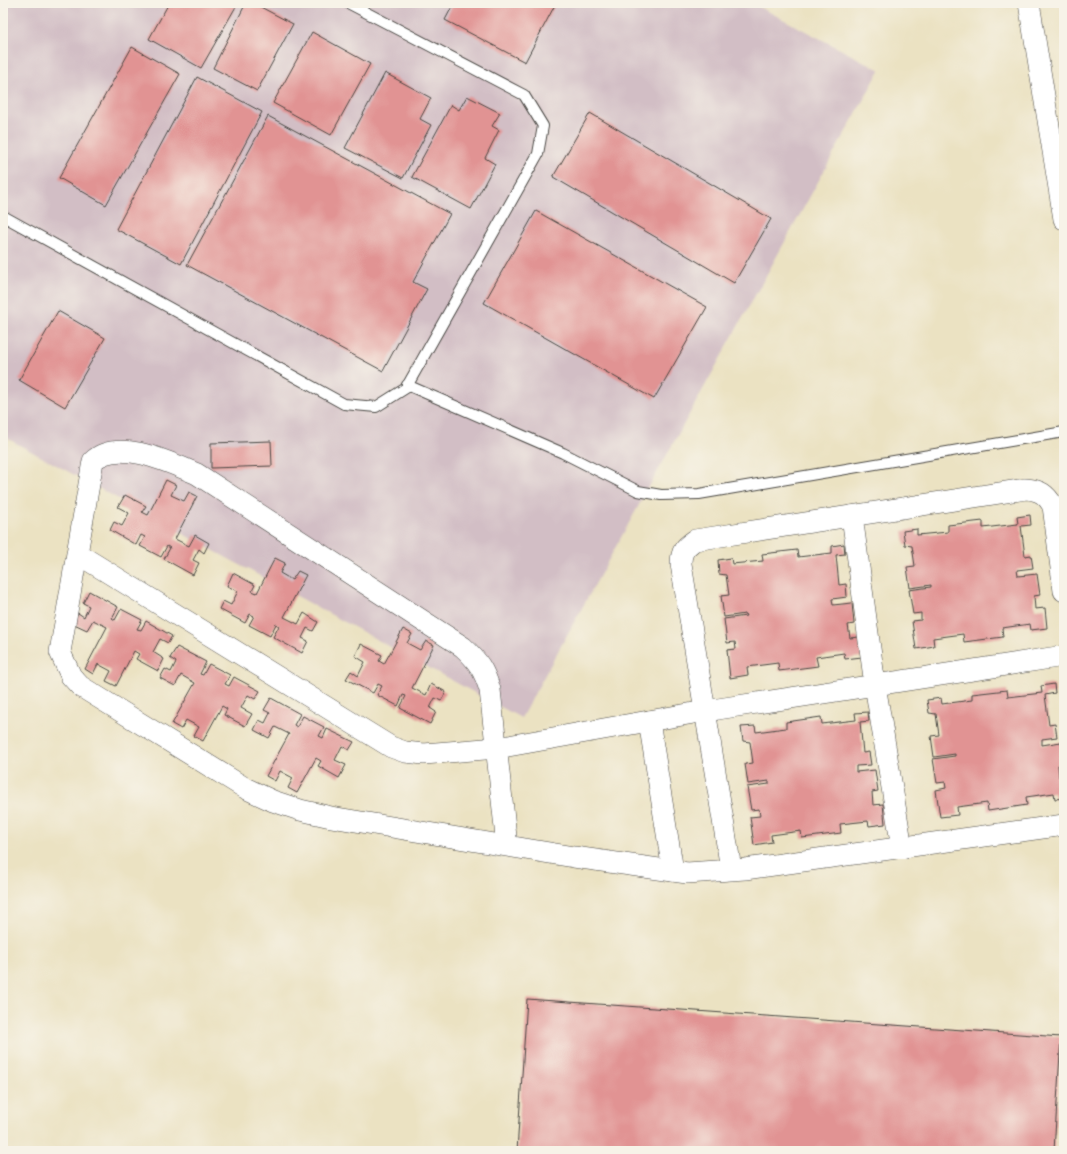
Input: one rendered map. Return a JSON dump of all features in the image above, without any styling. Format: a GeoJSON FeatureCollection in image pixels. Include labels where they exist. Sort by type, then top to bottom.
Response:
{"type":"FeatureCollection","features":[{"type":"Feature","properties":{"kind":"street"},"geometry":{"type":"LineString","coordinates":[[1029,3],[1064,219]]}},
{"type":"Feature","properties":{"kind":"street"},"geometry":{"type":"LineString","coordinates":[[507,846],[490,690],[484,671],[473,656],[463,647],[197,474],[158,458],[139,453],[109,452],[99,455],[93,461],[60,652],[71,676],[80,686],[245,788],[273,801],[300,810],[330,817],[507,846],[687,873],[902,848],[1064,826]]}},
{"type":"Feature","properties":{"kind":"street"},"geometry":{"type":"LineString","coordinates":[[731,869],[681,564],[681,553],[686,546],[695,540],[1026,489],[1037,490],[1047,496],[1053,506],[1064,590]]}},
{"type":"Feature","properties":{"kind":"street"},"geometry":{"type":"LineString","coordinates":[[852,516],[875,685],[902,848]]}},
{"type":"Feature","properties":{"kind":"street"},"geometry":{"type":"LineString","coordinates":[[78,554],[391,747],[405,752],[424,754],[497,748],[705,711],[1064,656]]}},
{"type":"Feature","properties":{"kind":"street"},"geometry":{"type":"LineString","coordinates":[[649,721],[673,871]]}},
{"type":"Feature","properties":{"kind":"lane"},"geometry":{"type":"LineString","coordinates":[[3,216],[344,404],[376,407],[407,385],[538,154],[543,126],[524,95],[348,3]]}},
{"type":"Feature","properties":{"kind":"lane"},"geometry":{"type":"LineString","coordinates":[[407,385],[564,453],[638,491],[661,495],[699,494],[1064,432]]}},
{"type":"Feature","properties":{"kind":"shaded area"},"geometry":{"type":"Polygon","coordinates":[[[3,3],[752,3],[880,70],[521,718],[3,436],[3,3]]]}},
{"type":"Feature","properties":{"kind":"building"},"geometry":{"type":"Polygon","coordinates":[[[169,3],[238,3],[201,68],[149,39],[169,3]]]}},
{"type":"Feature","properties":{"kind":"building"},"geometry":{"type":"Polygon","coordinates":[[[246,3],[253,3],[293,24],[257,91],[213,68],[246,3]]]}},
{"type":"Feature","properties":{"kind":"building"},"geometry":{"type":"Polygon","coordinates":[[[454,3],[556,3],[525,62],[445,20],[454,3]]]}},
{"type":"Feature","properties":{"kind":"building"},"geometry":{"type":"Polygon","coordinates":[[[312,32],[370,64],[331,135],[273,103],[312,32]]]}},
{"type":"Feature","properties":{"kind":"building"},"geometry":{"type":"Polygon","coordinates":[[[132,47],[180,74],[106,205],[59,178],[132,47]]]}},
{"type":"Feature","properties":{"kind":"building"},"geometry":{"type":"Polygon","coordinates":[[[385,73],[431,98],[420,119],[431,125],[403,178],[345,148],[385,73]]]}},
{"type":"Feature","properties":{"kind":"building"},"geometry":{"type":"Polygon","coordinates":[[[197,77],[262,112],[181,264],[116,229],[197,77]]]}},
{"type":"Feature","properties":{"kind":"building"},"geometry":{"type":"Polygon","coordinates":[[[467,96],[500,113],[492,126],[499,130],[485,158],[495,164],[471,209],[412,177],[451,105],[459,110],[467,96]]]}},
{"type":"Feature","properties":{"kind":"building"},"geometry":{"type":"Polygon","coordinates":[[[590,113],[771,219],[734,283],[553,177],[590,113]]]}},
{"type":"Feature","properties":{"kind":"building"},"geometry":{"type":"Polygon","coordinates":[[[268,116],[450,214],[413,282],[427,289],[383,371],[187,265],[268,116]]]}},
{"type":"Feature","properties":{"kind":"building"},"geometry":{"type":"Polygon","coordinates":[[[536,211],[707,307],[654,399],[484,303],[536,211]]]}},
{"type":"Feature","properties":{"kind":"building"},"geometry":{"type":"Polygon","coordinates":[[[58,311],[105,338],[65,407],[19,380],[58,311]]]}},
{"type":"Feature","properties":{"kind":"building"},"geometry":{"type":"Polygon","coordinates":[[[271,441],[272,466],[211,468],[211,443],[271,441]]]}},
{"type":"Feature","properties":{"kind":"building"},"geometry":{"type":"Polygon","coordinates":[[[166,480],[176,485],[171,495],[184,501],[189,492],[197,496],[175,539],[189,546],[195,535],[209,543],[204,553],[199,549],[193,560],[199,563],[193,575],[164,559],[170,548],[167,546],[161,557],[140,546],[145,537],[141,535],[136,545],[110,530],[114,522],[122,526],[129,513],[118,507],[125,495],[146,506],[142,512],[148,515],[166,480]]]}},
{"type":"Feature","properties":{"kind":"building"},"geometry":{"type":"Polygon","coordinates":[[[1030,515],[1031,525],[1021,526],[1025,556],[1031,555],[1033,568],[1017,570],[1018,576],[1037,574],[1040,595],[1034,596],[1035,609],[1045,608],[1047,628],[1031,630],[1030,624],[1002,628],[1003,637],[964,642],[963,634],[933,638],[934,646],[916,649],[912,621],[921,620],[921,613],[913,614],[909,590],[931,587],[931,585],[910,588],[907,567],[915,566],[912,546],[905,545],[903,531],[917,529],[917,535],[948,532],[948,525],[983,521],[983,528],[1018,524],[1017,517],[1030,515]]]}},
{"type":"Feature","properties":{"kind":"building"},"geometry":{"type":"Polygon","coordinates":[[[844,544],[845,554],[836,555],[839,585],[846,584],[847,597],[832,599],[833,605],[852,603],[854,624],[848,625],[850,638],[859,637],[862,657],[845,659],[844,653],[816,657],[818,666],[779,671],[778,663],[747,667],[748,675],[730,678],[727,650],[736,649],[735,642],[727,643],[724,619],[746,616],[745,614],[724,617],[721,596],[729,595],[726,575],[719,574],[718,560],[731,558],[732,564],[763,561],[762,554],[797,550],[798,557],[832,553],[832,546],[844,544]]]}},
{"type":"Feature","properties":{"kind":"building"},"geometry":{"type":"Polygon","coordinates":[[[275,558],[285,563],[280,573],[292,580],[298,571],[306,575],[284,617],[298,624],[304,613],[318,622],[313,631],[307,628],[302,638],[308,641],[302,653],[273,637],[279,626],[276,624],[270,636],[249,625],[254,616],[250,614],[245,623],[219,609],[223,601],[231,605],[238,591],[227,586],[233,573],[255,585],[252,591],[257,593],[275,558]]]}},
{"type":"Feature","properties":{"kind":"building"},"geometry":{"type":"Polygon","coordinates":[[[89,591],[118,607],[112,618],[115,620],[121,609],[142,620],[137,629],[141,630],[146,621],[172,636],[168,643],[160,639],[153,652],[164,659],[158,671],[136,659],[139,654],[134,651],[116,686],[106,681],[111,671],[98,664],[93,674],[85,669],[107,627],[93,620],[87,630],[72,623],[78,613],[84,617],[89,606],[83,603],[89,591]]]}},
{"type":"Feature","properties":{"kind":"building"},"geometry":{"type":"Polygon","coordinates":[[[403,629],[412,634],[407,643],[420,650],[426,641],[434,645],[412,688],[426,695],[431,684],[446,692],[441,701],[435,698],[430,708],[436,712],[430,724],[400,708],[406,696],[403,695],[398,706],[377,695],[382,686],[378,684],[373,693],[346,679],[351,671],[358,676],[365,662],[355,656],[361,644],[382,655],[379,661],[384,664],[403,629]]]}},
{"type":"Feature","properties":{"kind":"building"},"geometry":{"type":"Polygon","coordinates":[[[177,647],[206,662],[200,674],[203,675],[209,664],[230,675],[225,684],[229,686],[234,677],[260,691],[255,699],[248,695],[241,708],[252,714],[245,726],[224,715],[227,709],[222,706],[203,741],[194,736],[199,727],[186,720],[181,729],[172,724],[195,683],[181,675],[175,686],[160,678],[165,669],[171,672],[176,662],[170,658],[177,647]]]}},
{"type":"Feature","properties":{"kind":"building"},"geometry":{"type":"Polygon","coordinates":[[[1054,684],[1055,693],[1045,695],[1049,725],[1055,724],[1057,737],[1042,739],[1042,745],[1061,742],[1064,764],[1058,765],[1059,777],[1064,777],[1064,798],[1055,799],[1054,793],[1026,797],[1027,805],[988,811],[987,803],[957,807],[958,815],[940,817],[936,790],[946,788],[945,782],[937,783],[933,759],[955,756],[955,754],[934,757],[931,736],[939,735],[936,714],[929,713],[927,700],[941,698],[942,704],[972,700],[972,694],[1007,690],[1008,697],[1042,693],[1041,686],[1054,684]]]}},
{"type":"Feature","properties":{"kind":"building"},"geometry":{"type":"Polygon","coordinates":[[[271,698],[300,714],[294,725],[297,727],[303,716],[324,727],[319,736],[323,738],[327,729],[354,742],[349,750],[342,746],[335,760],[346,765],[339,778],[318,766],[321,761],[316,758],[297,793],[288,788],[293,778],[280,771],[275,781],[266,776],[289,734],[275,727],[269,738],[254,730],[259,720],[265,723],[270,713],[264,710],[271,698]]]}},
{"type":"Feature","properties":{"kind":"building"},"geometry":{"type":"Polygon","coordinates":[[[868,712],[869,721],[860,722],[863,753],[869,752],[871,765],[856,766],[856,772],[875,770],[878,791],[872,792],[873,805],[883,804],[885,824],[869,826],[868,821],[840,824],[841,833],[802,838],[801,831],[771,835],[772,842],[754,845],[750,817],[760,816],[759,809],[751,810],[747,787],[769,784],[769,781],[748,784],[745,764],[753,763],[750,742],[743,741],[741,727],[755,726],[756,732],[786,728],[786,722],[821,717],[822,724],[856,720],[855,713],[868,712]]]}},
{"type":"Feature","properties":{"kind":"building"},"geometry":{"type":"Polygon","coordinates":[[[527,999],[1061,1037],[1054,1151],[517,1151],[527,999]]]}}]}
